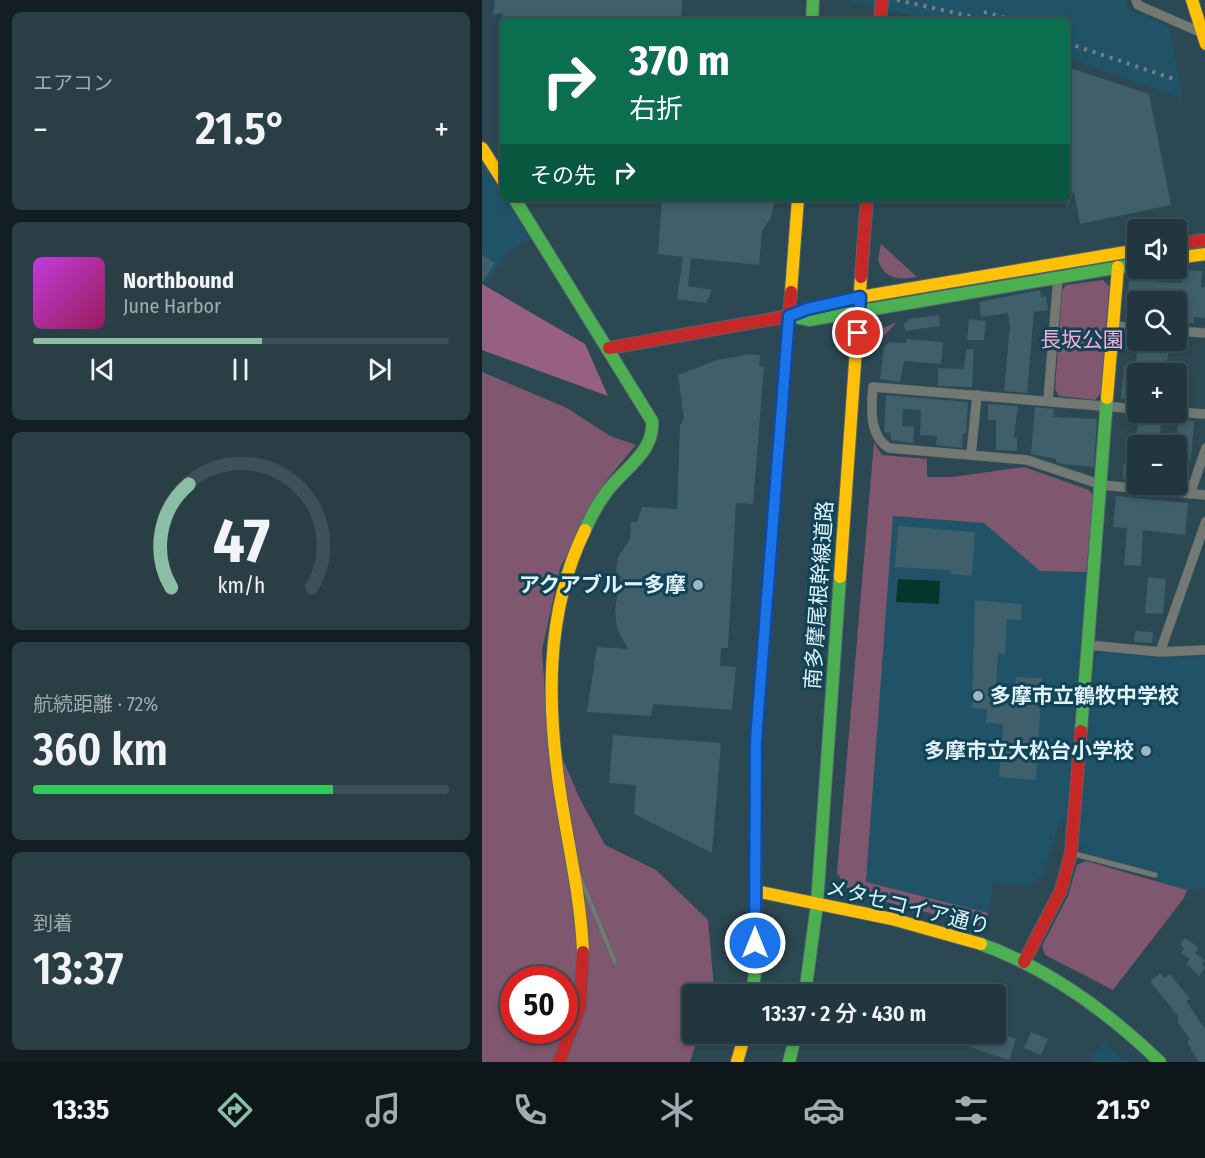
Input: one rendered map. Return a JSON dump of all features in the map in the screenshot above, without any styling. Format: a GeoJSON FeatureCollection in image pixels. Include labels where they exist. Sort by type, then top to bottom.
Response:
{"type":"FeatureCollection","features":[{"type":"Feature","properties":{"kind":"main road"},"geometry":{"type":"LineString","coordinates":[[812,18],[813,0]]}},
{"type":"Feature","properties":{"kind":"main road"},"geometry":{"type":"LineString","coordinates":[[880,18],[882,0]]}},
{"type":"Feature","properties":{"kind":"main road"},"geometry":{"type":"LineString","coordinates":[[1192,0],[1204,38]]}},
{"type":"Feature","properties":{"kind":"main road"},"geometry":{"type":"LineString","coordinates":[[482,148],[500,176]]}},
{"type":"Feature","properties":{"kind":"main road"},"geometry":{"type":"LineString","coordinates":[[516,201],[609,348],[652,421],[654,430],[653,438],[615,482],[594,513],[577,546],[559,602],[552,651],[554,723],[559,788],[579,910],[583,980],[578,1017],[559,1062]]}},
{"type":"Feature","properties":{"kind":"main road"},"geometry":{"type":"LineString","coordinates":[[753,984],[756,965],[756,740],[798,201]]}},
{"type":"Feature","properties":{"kind":"main road","name":"南多摩尾根幹線道路"},"geometry":{"type":"LineString","coordinates":[[805,984],[817,904],[867,201]]}},
{"type":"Feature","properties":{"kind":"main road"},"geometry":{"type":"LineString","coordinates":[[1187,242],[1205,240]]}},
{"type":"Feature","properties":{"kind":"main road"},"geometry":{"type":"LineString","coordinates":[[609,348],[789,316],[807,309],[860,297],[1127,252]]}},
{"type":"Feature","properties":{"kind":"main road"},"geometry":{"type":"LineString","coordinates":[[1187,256],[1205,254]]}},
{"type":"Feature","properties":{"kind":"main road"},"geometry":{"type":"LineString","coordinates":[[789,316],[809,320],[1127,266]]}},
{"type":"Feature","properties":{"kind":"main road"},"geometry":{"type":"LineString","coordinates":[[1024,962],[1061,890],[1072,854],[1118,267]]}},
{"type":"Feature","properties":{"kind":"main road","name":"メタセコイア通り"},"geometry":{"type":"LineString","coordinates":[[755,891],[930,929],[1024,962],[1078,993],[1114,1020],[1160,1062]]}},
{"type":"Feature","properties":{"kind":"main road"},"geometry":{"type":"LineString","coordinates":[[737,1062],[742,1044]]}},
{"type":"Feature","properties":{"kind":"main road"},"geometry":{"type":"LineString","coordinates":[[789,1062],[794,1044]]}},
{"type":"Feature","properties":{"kind":"street"},"geometry":{"type":"LineString","coordinates":[[1136,0],[1138,4],[1204,38]]}},
{"type":"Feature","properties":{"kind":"street"},"geometry":{"type":"LineString","coordinates":[[1048,401],[1058,277]]}},
{"type":"Feature","properties":{"kind":"street"},"geometry":{"type":"LineString","coordinates":[[1114,326],[1127,327]]}},
{"type":"Feature","properties":{"kind":"street"},"geometry":{"type":"LineString","coordinates":[[1187,332],[1205,333]]}},
{"type":"Feature","properties":{"kind":"street"},"geometry":{"type":"LineString","coordinates":[[1127,408],[874,387],[871,414],[881,444],[889,448],[1027,460],[1102,485],[1205,495]]}},
{"type":"Feature","properties":{"kind":"street"},"geometry":{"type":"LineString","coordinates":[[971,455],[977,395]]}},
{"type":"Feature","properties":{"kind":"street"},"geometry":{"type":"LineString","coordinates":[[1187,413],[1205,414]]}},
{"type":"Feature","properties":{"kind":"street"},"geometry":{"type":"LineString","coordinates":[[1190,494],[1205,448]]}},
{"type":"Feature","properties":{"kind":"street"},"geometry":{"type":"LineString","coordinates":[[1160,652],[1205,521]]}},
{"type":"Feature","properties":{"kind":"street"},"geometry":{"type":"LineString","coordinates":[[1088,645],[1160,652],[1205,650]]}},
{"type":"Feature","properties":{"kind":"lane"},"geometry":{"type":"LineString","coordinates":[[571,853],[615,962]]}},
{"type":"Feature","properties":{"kind":"lane"},"geometry":{"type":"LineString","coordinates":[[1072,854],[1155,875]]}},
{"type":"Feature","properties":{"kind":"shaded area"},"geometry":{"type":"Polygon","coordinates":[[[847,0],[1126,0],[1127,8],[1130,10],[1169,27],[1183,99],[1070,59],[1070,18],[922,18],[847,0]]]}},
{"type":"Feature","properties":{"kind":"shaded area"},"geometry":{"type":"Polygon","coordinates":[[[482,162],[500,191],[500,201],[506,201],[530,239],[506,253],[486,284],[482,282],[482,162]]]}},
{"type":"Feature","properties":{"kind":"shaded area"},"geometry":{"type":"Polygon","coordinates":[[[482,284],[585,344],[608,396],[482,350],[482,284]]]}},
{"type":"Feature","properties":{"kind":"shaded area","name":"多摩市立鶴牧中学校"},"geometry":{"type":"Polygon","coordinates":[[[893,516],[984,523],[1040,571],[1086,572],[1066,819],[1060,821],[1042,877],[1027,886],[994,882],[988,913],[866,883],[893,516]]]}},
{"type":"Feature","properties":{"kind":"shaded area"},"geometry":{"type":"Polygon","coordinates":[[[898,579],[940,581],[939,604],[896,602],[898,579]]]}},
{"type":"Feature","properties":{"kind":"shaded area","name":"多摩市立大松台小学校"},"geometry":{"type":"Polygon","coordinates":[[[1101,652],[1161,658],[1205,656],[1205,888],[1187,890],[1156,880],[1157,871],[1086,853],[1079,843],[1095,658],[1101,652]]]}},
{"type":"Feature","properties":{"kind":"shaded area"},"geometry":{"type":"Polygon","coordinates":[[[1103,1042],[1120,1057],[1133,1062],[1089,1062],[1103,1042]]]}},
{"type":"Feature","properties":{"kind":"green space"},"geometry":{"type":"Polygon","coordinates":[[[881,244],[917,277],[899,278],[885,272],[878,260],[881,244]]]}},
{"type":"Feature","properties":{"kind":"green space","name":"長坂公園"},"geometry":{"type":"Polygon","coordinates":[[[1103,280],[1109,286],[1101,393],[1095,400],[1059,396],[1055,389],[1062,290],[1066,285],[1103,280]]]}},
{"type":"Feature","properties":{"kind":"green space"},"geometry":{"type":"Polygon","coordinates":[[[897,322],[873,348],[872,348],[879,330],[897,322]]]}},
{"type":"Feature","properties":{"kind":"green space"},"geometry":{"type":"Polygon","coordinates":[[[482,372],[567,408],[610,436],[636,445],[605,482],[560,568],[542,650],[547,722],[579,797],[605,845],[656,870],[708,920],[714,984],[682,984],[682,1044],[696,1044],[690,1062],[482,1062],[482,372]]]}},
{"type":"Feature","properties":{"kind":"green space"},"geometry":{"type":"Polygon","coordinates":[[[874,442],[882,455],[927,459],[927,477],[952,477],[1024,467],[1089,490],[1094,497],[1086,572],[1040,571],[984,523],[893,516],[866,882],[988,913],[984,927],[851,893],[837,873],[874,442]]]}},
{"type":"Feature","properties":{"kind":"green space"},"geometry":{"type":"Polygon","coordinates":[[[1086,861],[1187,890],[1184,898],[1113,990],[1045,955],[1042,946],[1068,896],[1077,865],[1086,861]]]}},
{"type":"Feature","properties":{"kind":"building"},"geometry":{"type":"Polygon","coordinates":[[[495,0],[682,0],[681,18],[502,18],[503,13],[493,15],[495,0]]]}},
{"type":"Feature","properties":{"kind":"building"},"geometry":{"type":"Polygon","coordinates":[[[1070,68],[1149,94],[1171,205],[1080,224],[1074,192],[1070,201],[1070,68]]]}},
{"type":"Feature","properties":{"kind":"building"},"geometry":{"type":"Polygon","coordinates":[[[662,201],[774,201],[771,218],[762,231],[759,265],[691,258],[688,286],[712,290],[706,303],[677,299],[683,257],[658,254],[662,201]]]}},
{"type":"Feature","properties":{"kind":"building"},"geometry":{"type":"Polygon","coordinates":[[[482,255],[495,263],[482,283],[482,255]]]}},
{"type":"Feature","properties":{"kind":"building"},"geometry":{"type":"Polygon","coordinates":[[[1187,270],[1202,271],[1201,287],[1205,287],[1205,318],[1194,317],[1194,323],[1187,323],[1187,291],[1128,291],[1129,280],[1181,283],[1181,279],[1187,279],[1187,270]]]}},
{"type":"Feature","properties":{"kind":"building"},"geometry":{"type":"Polygon","coordinates":[[[1040,290],[1041,297],[1046,296],[1048,310],[1034,312],[1027,393],[1004,391],[1010,325],[1008,313],[981,317],[979,302],[1040,290]]]}},
{"type":"Feature","properties":{"kind":"building"},"geometry":{"type":"Polygon","coordinates":[[[939,315],[940,326],[905,331],[904,324],[909,319],[939,315]]]}},
{"type":"Feature","properties":{"kind":"building"},"geometry":{"type":"Polygon","coordinates":[[[969,319],[986,321],[984,340],[967,340],[969,319]]]}},
{"type":"Feature","properties":{"kind":"building"},"geometry":{"type":"Polygon","coordinates":[[[906,339],[943,342],[941,364],[904,361],[900,382],[880,379],[884,347],[889,342],[906,343],[906,339]]]}},
{"type":"Feature","properties":{"kind":"building"},"geometry":{"type":"Polygon","coordinates":[[[966,349],[974,349],[972,387],[938,386],[938,368],[964,369],[966,349]]]}},
{"type":"Feature","properties":{"kind":"building"},"geometry":{"type":"Polygon","coordinates":[[[1137,351],[1168,351],[1167,363],[1136,363],[1137,351]]]}},
{"type":"Feature","properties":{"kind":"building"},"geometry":{"type":"Polygon","coordinates":[[[750,354],[760,355],[759,366],[764,367],[753,504],[736,503],[728,648],[721,648],[720,666],[736,667],[732,710],[653,704],[651,716],[587,712],[597,647],[628,649],[617,629],[615,609],[621,576],[615,576],[618,557],[630,539],[631,522],[637,522],[642,507],[677,509],[680,425],[684,419],[678,375],[717,360],[750,354]]]}},
{"type":"Feature","properties":{"kind":"building"},"geometry":{"type":"Polygon","coordinates":[[[1124,366],[1127,366],[1127,399],[1121,399],[1124,366]]]}},
{"type":"Feature","properties":{"kind":"building"},"geometry":{"type":"Polygon","coordinates":[[[1187,377],[1189,377],[1187,400],[1187,377]]]}},
{"type":"Feature","properties":{"kind":"building"},"geometry":{"type":"Polygon","coordinates":[[[886,395],[968,402],[966,434],[963,433],[962,448],[936,445],[937,436],[920,435],[921,410],[903,409],[902,426],[914,427],[913,443],[891,440],[891,433],[884,432],[886,395]]]}},
{"type":"Feature","properties":{"kind":"building"},"geometry":{"type":"Polygon","coordinates":[[[988,404],[1018,406],[1014,437],[1017,438],[1017,451],[996,450],[996,420],[988,420],[988,404]]]}},
{"type":"Feature","properties":{"kind":"building"},"geometry":{"type":"Polygon","coordinates":[[[1035,407],[1054,409],[1053,417],[1097,419],[1094,467],[1062,464],[1056,462],[1056,459],[1031,454],[1035,407]]]}},
{"type":"Feature","properties":{"kind":"building"},"geometry":{"type":"Polygon","coordinates":[[[1194,421],[1191,460],[1187,459],[1187,435],[1177,435],[1178,423],[1194,421]]]}},
{"type":"Feature","properties":{"kind":"building"},"geometry":{"type":"Polygon","coordinates":[[[1139,423],[1161,423],[1160,435],[1136,435],[1139,423]]]}},
{"type":"Feature","properties":{"kind":"building"},"geometry":{"type":"Polygon","coordinates":[[[1123,464],[1127,464],[1127,479],[1123,479],[1123,464]]]}},
{"type":"Feature","properties":{"kind":"building"},"geometry":{"type":"Polygon","coordinates":[[[1116,496],[1188,503],[1185,535],[1143,530],[1141,566],[1124,565],[1127,528],[1113,527],[1116,496]]]}},
{"type":"Feature","properties":{"kind":"building"},"geometry":{"type":"Polygon","coordinates":[[[898,526],[975,532],[972,576],[951,574],[951,570],[895,567],[898,526]]]}},
{"type":"Feature","properties":{"kind":"building"},"geometry":{"type":"Polygon","coordinates":[[[1148,577],[1166,579],[1163,614],[1145,613],[1148,577]]]}},
{"type":"Feature","properties":{"kind":"building"},"geometry":{"type":"Polygon","coordinates":[[[975,600],[1022,604],[1021,620],[1007,619],[1005,654],[998,653],[996,690],[1015,691],[1016,677],[1042,678],[1036,780],[999,777],[1003,724],[986,723],[987,709],[972,708],[975,600]]]}},
{"type":"Feature","properties":{"kind":"building"},"geometry":{"type":"Polygon","coordinates":[[[1135,631],[1153,632],[1152,643],[1134,642],[1135,631]]]}},
{"type":"Feature","properties":{"kind":"building"},"geometry":{"type":"Polygon","coordinates":[[[613,735],[721,743],[712,853],[634,814],[636,785],[609,783],[613,735]]]}},
{"type":"Feature","properties":{"kind":"building"},"geometry":{"type":"Polygon","coordinates":[[[1185,938],[1199,948],[1195,953],[1205,960],[1202,965],[1205,967],[1199,976],[1186,964],[1190,959],[1181,953],[1184,948],[1180,945],[1185,938]]]}},
{"type":"Feature","properties":{"kind":"building"},"geometry":{"type":"Polygon","coordinates":[[[1161,973],[1164,978],[1170,974],[1190,999],[1186,1001],[1205,1029],[1205,1062],[1199,1062],[1187,1042],[1190,1039],[1178,1023],[1178,1016],[1150,981],[1161,973]]]}},
{"type":"Feature","properties":{"kind":"building"},"geometry":{"type":"Polygon","coordinates":[[[1031,1032],[1048,1039],[1041,1055],[1024,1048],[1031,1032]]]}},
{"type":"Feature","properties":{"kind":"building"},"geometry":{"type":"Polygon","coordinates":[[[1006,1035],[1016,1039],[1009,1060],[964,1045],[1006,1044],[1006,1035]]]}},
{"type":"Feature","properties":{"kind":"railway"},"geometry":{"type":"LineString","coordinates":[[897,0],[978,18]]}},
{"type":"Feature","properties":{"kind":"railway"},"geometry":{"type":"LineString","coordinates":[[984,12],[1005,18]]}},
{"type":"Feature","properties":{"kind":"railway"},"geometry":{"type":"LineString","coordinates":[[1070,44],[1177,80]]}},
{"type":"Feature","properties":{"kind":"traffic: fast"},"geometry":{"type":"LineString","coordinates":[[812,18],[813,0]]}},
{"type":"Feature","properties":{"kind":"traffic: fast"},"geometry":{"type":"LineString","coordinates":[[516,201],[652,421],[652,432],[644,450],[608,490],[585,530]]}},
{"type":"Feature","properties":{"kind":"traffic: fast"},"geometry":{"type":"LineString","coordinates":[[790,316],[809,320],[1127,266]]}},
{"type":"Feature","properties":{"kind":"traffic: fast"},"geometry":{"type":"LineString","coordinates":[[1081,731],[1107,398]]}},
{"type":"Feature","properties":{"kind":"traffic: fast"},"geometry":{"type":"LineString","coordinates":[[806,984],[817,904],[840,577]]}},
{"type":"Feature","properties":{"kind":"traffic: fast"},"geometry":{"type":"LineString","coordinates":[[753,984],[756,965],[756,740],[767,603]]}},
{"type":"Feature","properties":{"kind":"traffic: fast"},"geometry":{"type":"LineString","coordinates":[[981,944],[1031,966],[1077,994],[1120,1026],[1160,1062]]}},
{"type":"Feature","properties":{"kind":"traffic: fast"},"geometry":{"type":"LineString","coordinates":[[789,1062],[794,1044]]}},
{"type":"Feature","properties":{"kind":"traffic: slow"},"geometry":{"type":"LineString","coordinates":[[1192,0],[1206,44]]}},
{"type":"Feature","properties":{"kind":"traffic: slow"},"geometry":{"type":"LineString","coordinates":[[482,148],[500,176]]}},
{"type":"Feature","properties":{"kind":"traffic: slow"},"geometry":{"type":"LineString","coordinates":[[791,292],[798,201]]}},
{"type":"Feature","properties":{"kind":"traffic: slow"},"geometry":{"type":"LineString","coordinates":[[807,309],[860,297],[1127,252]]}},
{"type":"Feature","properties":{"kind":"traffic: slow"},"geometry":{"type":"LineString","coordinates":[[1187,257],[1206,254]]}},
{"type":"Feature","properties":{"kind":"traffic: slow"},"geometry":{"type":"LineString","coordinates":[[1107,398],[1118,267]]}},
{"type":"Feature","properties":{"kind":"traffic: slow"},"geometry":{"type":"LineString","coordinates":[[840,577],[861,277]]}},
{"type":"Feature","properties":{"kind":"traffic: slow"},"geometry":{"type":"LineString","coordinates":[[583,952],[577,894],[556,764],[552,662],[562,595],[585,530]]}},
{"type":"Feature","properties":{"kind":"traffic: slow"},"geometry":{"type":"LineString","coordinates":[[755,891],[892,919],[981,944]]}},
{"type":"Feature","properties":{"kind":"traffic: slow"},"geometry":{"type":"LineString","coordinates":[[737,1062],[742,1044]]}},
{"type":"Feature","properties":{"kind":"traffic: jam"},"geometry":{"type":"LineString","coordinates":[[880,18],[882,0]]}},
{"type":"Feature","properties":{"kind":"traffic: jam"},"geometry":{"type":"LineString","coordinates":[[861,277],[867,201]]}},
{"type":"Feature","properties":{"kind":"traffic: jam"},"geometry":{"type":"LineString","coordinates":[[1187,243],[1206,240]]}},
{"type":"Feature","properties":{"kind":"traffic: jam"},"geometry":{"type":"LineString","coordinates":[[767,603],[791,292]]}},
{"type":"Feature","properties":{"kind":"traffic: jam"},"geometry":{"type":"LineString","coordinates":[[609,348],[789,316],[807,309]]}},
{"type":"Feature","properties":{"kind":"traffic: jam"},"geometry":{"type":"LineString","coordinates":[[1024,962],[1061,890],[1071,853],[1081,731]]}},
{"type":"Feature","properties":{"kind":"traffic: jam"},"geometry":{"type":"LineString","coordinates":[[559,1062],[580,1007],[583,952]]}},
{"type":"Feature","properties":{"kind":"place","name":"アクアブルー多摩"},"geometry":{"type":"Point","coordinates":[698,585]}},
{"type":"Feature","properties":{"kind":"place","name":"多摩市立鶴牧中学校"},"geometry":{"type":"Point","coordinates":[978,696]}},
{"type":"Feature","properties":{"kind":"place","name":"多摩市立大松台小学校"},"geometry":{"type":"Point","coordinates":[1146,751]}},
{"type":"Feature","properties":{"kind":"route"},"geometry":{"type":"LineString","coordinates":[[755,943],[756,740],[775,469],[789,316],[807,309],[860,297],[858,333]]}}]}
